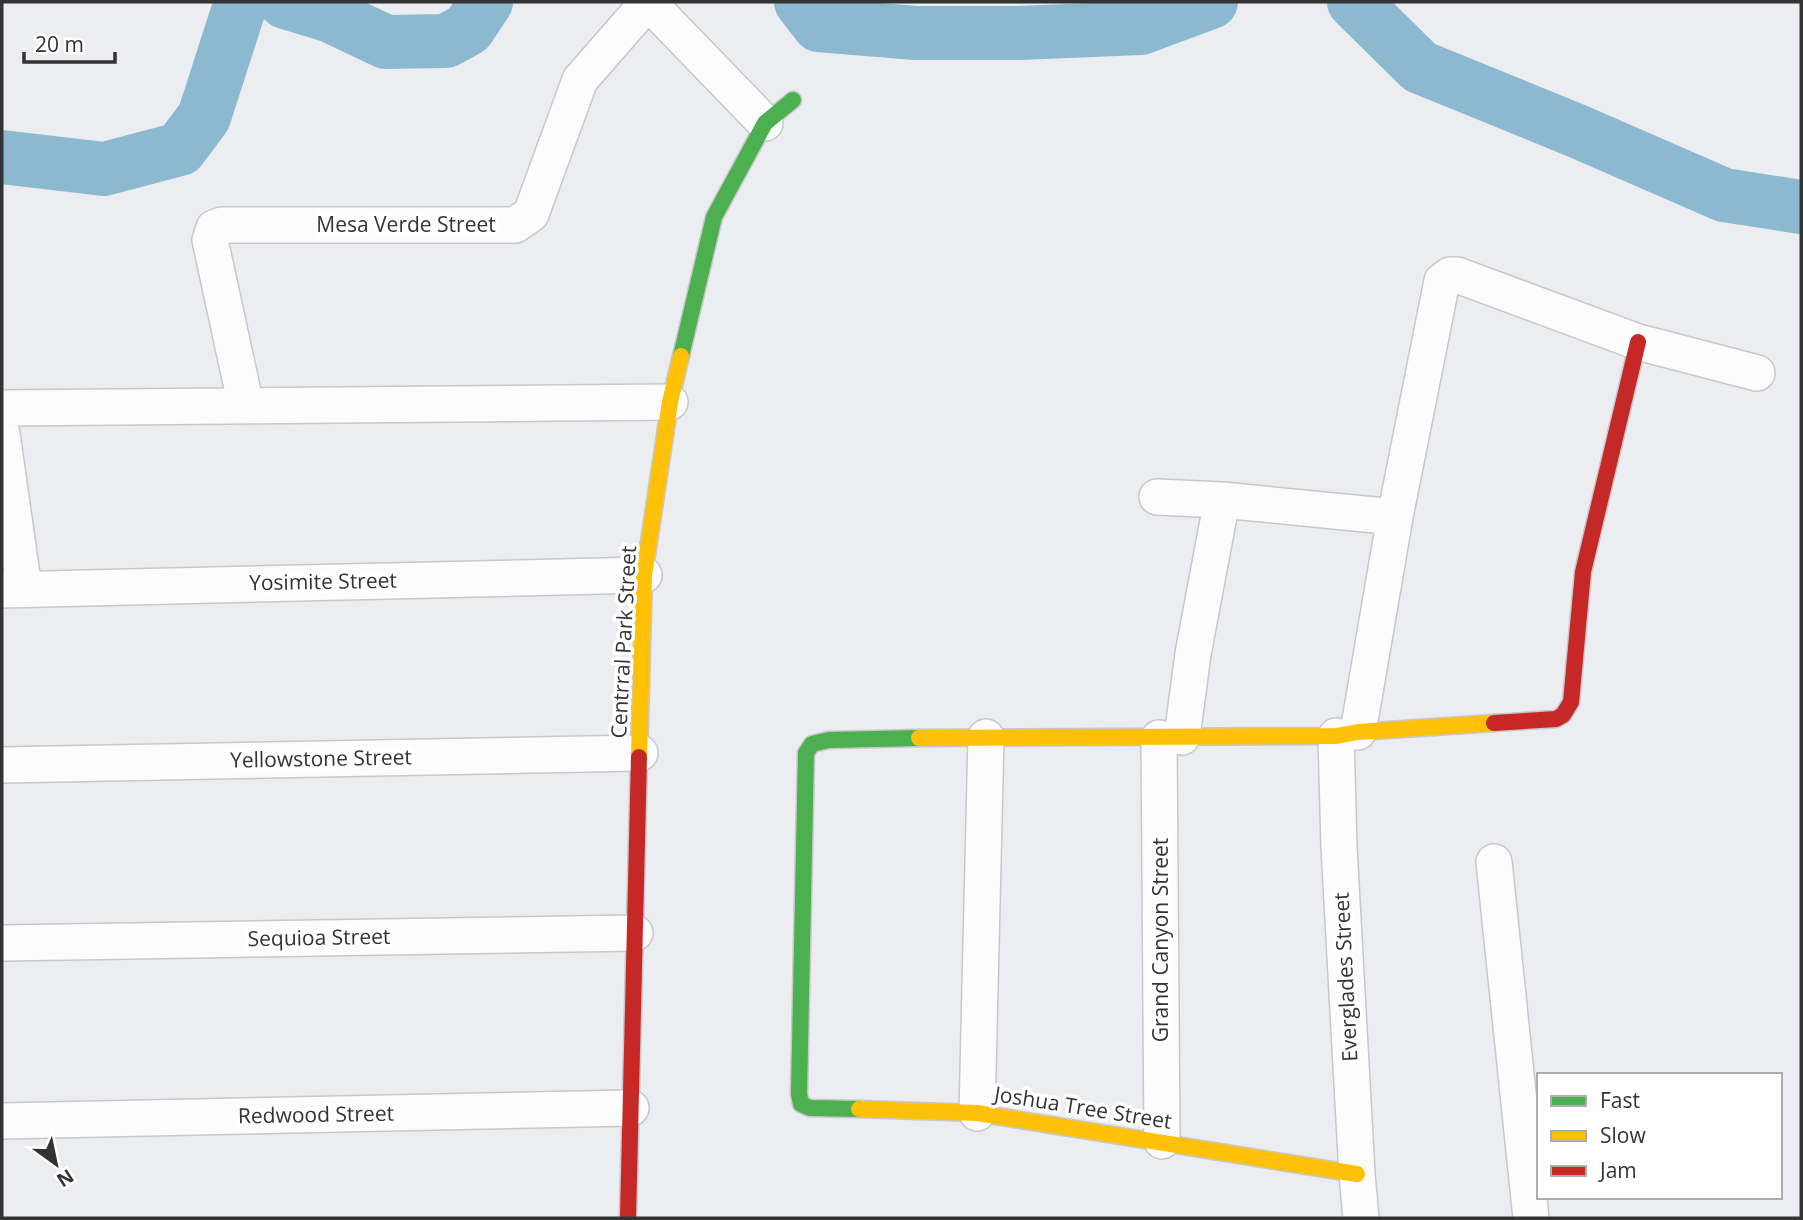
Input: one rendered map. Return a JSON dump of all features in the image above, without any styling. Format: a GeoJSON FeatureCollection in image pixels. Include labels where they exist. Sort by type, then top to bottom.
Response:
{"type":"FeatureCollection","features":[{"type":"Feature","properties":{"kind":"street","name":"Mesa Verde Street"},"geometry":{"type":"LineString","coordinates":[[246,406],[210,240],[214,228],[222,225],[515,225],[524,221],[531,214],[580,80],[648,2],[765,123]]}},
{"type":"Feature","properties":{"kind":"street","name":"Centrral Park Street"},"geometry":{"type":"LineString","coordinates":[[628,1218],[644,575],[670,402],[714,217],[765,123],[793,100]]}},
{"type":"Feature","properties":{"kind":"street","name":"Everglades Street"},"geometry":{"type":"LineString","coordinates":[[1361,1218],[1339,847],[1347,734],[1395,517],[1441,283],[1445,278],[1457,275],[1638,342]]}},
{"type":"Feature","properties":{"kind":"street"},"geometry":{"type":"LineString","coordinates":[[977,1113],[986,737],[1347,734],[1556,719],[1563,715],[1572,694],[1583,572],[1638,342],[1757,373]]}},
{"type":"Feature","properties":{"kind":"street"},"geometry":{"type":"LineString","coordinates":[[2,408],[670,402]]}},
{"type":"Feature","properties":{"kind":"street"},"geometry":{"type":"LineString","coordinates":[[2,434],[13,590]]}},
{"type":"Feature","properties":{"kind":"street"},"geometry":{"type":"LineString","coordinates":[[1157,497],[1222,500],[1395,517]]}},
{"type":"Feature","properties":{"kind":"street","name":"Grand Canyon Street"},"geometry":{"type":"LineString","coordinates":[[1162,1141],[1171,737],[1193,654],[1222,500]]}},
{"type":"Feature","properties":{"kind":"street","name":"Yosimite Street"},"geometry":{"type":"LineString","coordinates":[[13,590],[644,575]]}},
{"type":"Feature","properties":{"kind":"street","name":"Joshua Tree Street"},"geometry":{"type":"LineString","coordinates":[[986,737],[829,740],[808,747],[805,759],[799,1094],[801,1104],[810,1108],[977,1113],[1357,1174]]}},
{"type":"Feature","properties":{"kind":"street","name":"Yellowstone Street"},"geometry":{"type":"LineString","coordinates":[[2,765],[640,753]]}},
{"type":"Feature","properties":{"kind":"street"},"geometry":{"type":"LineString","coordinates":[[1494,862],[1531,1218]]}},
{"type":"Feature","properties":{"kind":"street","name":"Sequioa Street"},"geometry":{"type":"LineString","coordinates":[[2,943],[635,933]]}},
{"type":"Feature","properties":{"kind":"street","name":"Redwood Street"},"geometry":{"type":"LineString","coordinates":[[2,1121],[631,1108]]}},
{"type":"Feature","properties":{"kind":"waterway"},"geometry":{"type":"LineString","coordinates":[[2,157],[104,169],[180,149],[204,117],[241,2]]}},
{"type":"Feature","properties":{"kind":"waterway"},"geometry":{"type":"LineString","coordinates":[[285,2],[331,16],[386,42],[446,41],[468,29],[486,2]]}},
{"type":"Feature","properties":{"kind":"waterway"},"geometry":{"type":"LineString","coordinates":[[801,2],[819,25],[916,33],[1019,33],[1141,28],[1211,2]]}},
{"type":"Feature","properties":{"kind":"waterway"},"geometry":{"type":"LineString","coordinates":[[1354,2],[1420,67],[1724,195],[1801,207]]}},
{"type":"Feature","properties":{"kind":"traffic: fast"},"geometry":{"type":"LineString","coordinates":[[681,356],[714,217],[765,123],[793,100]]}},
{"type":"Feature","properties":{"kind":"traffic: fast"},"geometry":{"type":"LineString","coordinates":[[859,1109],[810,1108],[801,1104],[799,1094],[806,753],[812,744],[829,740],[919,738]]}},
{"type":"Feature","properties":{"kind":"traffic: slow"},"geometry":{"type":"LineString","coordinates":[[639,757],[644,575],[670,402],[681,356]]}},
{"type":"Feature","properties":{"kind":"traffic: slow"},"geometry":{"type":"LineString","coordinates":[[919,738],[1336,736],[1358,732],[1494,723]]}},
{"type":"Feature","properties":{"kind":"traffic: slow"},"geometry":{"type":"LineString","coordinates":[[859,1109],[977,1113],[1357,1174]]}},
{"type":"Feature","properties":{"kind":"traffic: jam"},"geometry":{"type":"LineString","coordinates":[[1494,723],[1556,719],[1563,715],[1571,702],[1583,572],[1638,342]]}},
{"type":"Feature","properties":{"kind":"traffic: jam"},"geometry":{"type":"LineString","coordinates":[[628,1218],[639,757]]}}]}
